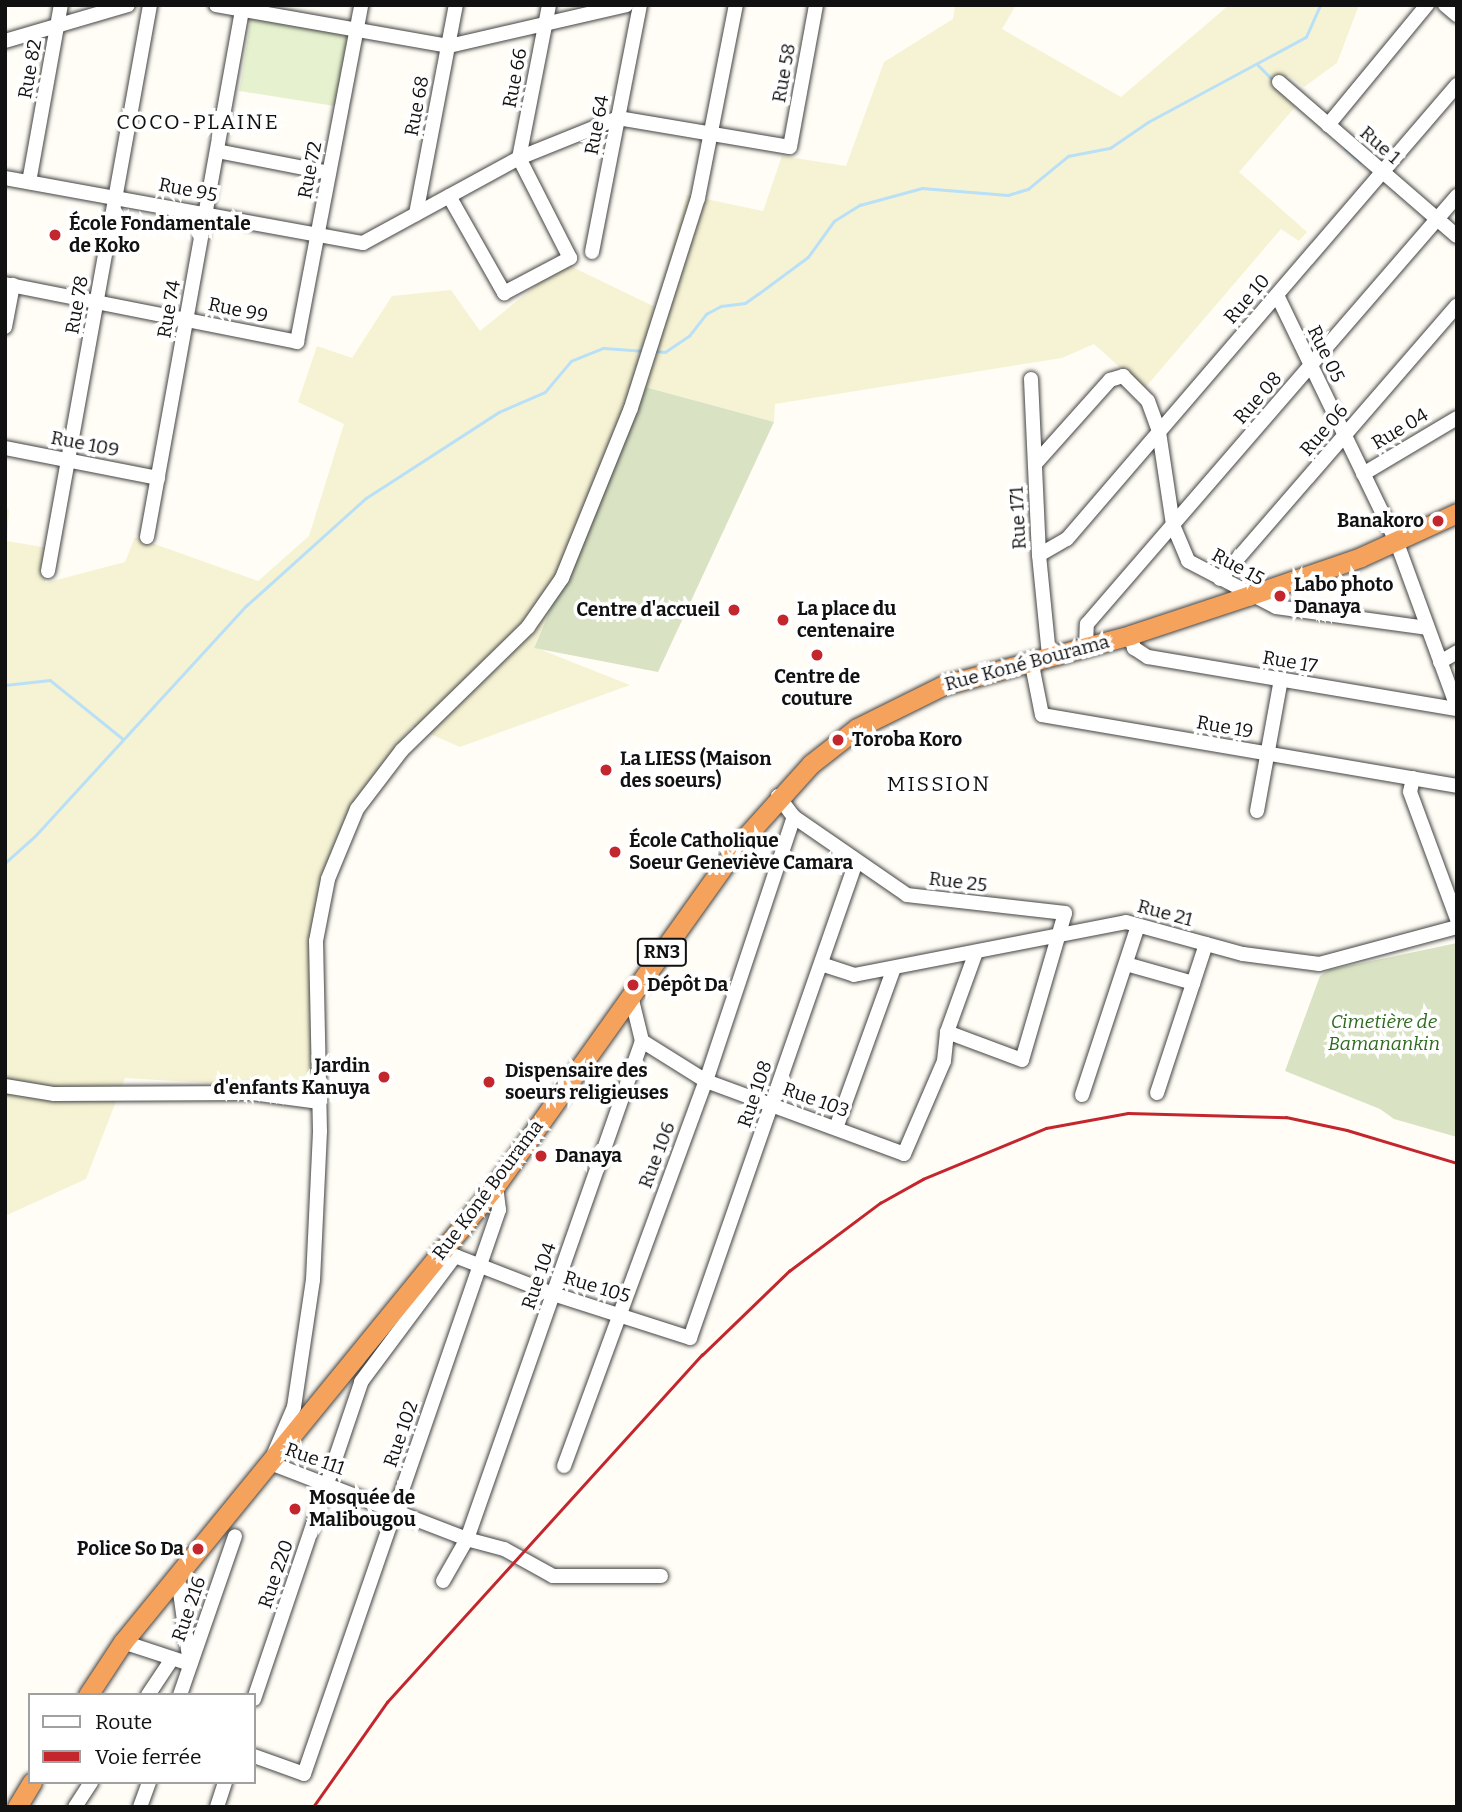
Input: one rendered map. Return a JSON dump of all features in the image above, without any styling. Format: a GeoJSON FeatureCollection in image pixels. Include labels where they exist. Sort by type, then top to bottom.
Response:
{"type":"FeatureCollection","features":[{"type":"Feature","properties":{"kind":"highway","name":"Rue Koné Bourama"},"geometry":{"type":"LineString","coordinates":[[89,1693],[123,1642],[496,1185],[778,796],[839,742],[889,709],[944,685],[1130,635],[1248,596],[1397,542],[1457,513]]}},
{"type":"Feature","properties":{"kind":"highway"},"geometry":{"type":"LineString","coordinates":[[17,1807],[31,1784]]}},
{"type":"Feature","properties":{"kind":"street","name":"Rue 82"},"geometry":{"type":"LineString","coordinates":[[29,182],[61,5]]}},
{"type":"Feature","properties":{"kind":"street"},"geometry":{"type":"LineString","coordinates":[[5,41],[57,28],[128,5]]}},
{"type":"Feature","properties":{"kind":"street","name":"Rue 78"},"geometry":{"type":"LineString","coordinates":[[48,570],[150,5]]}},
{"type":"Feature","properties":{"kind":"street"},"geometry":{"type":"LineString","coordinates":[[216,5],[242,7],[449,46],[626,5]]}},
{"type":"Feature","properties":{"kind":"street","name":"Rue 72"},"geometry":{"type":"LineString","coordinates":[[297,342],[361,5]]}},
{"type":"Feature","properties":{"kind":"street","name":"Rue 68"},"geometry":{"type":"LineString","coordinates":[[416,214],[456,5]]}},
{"type":"Feature","properties":{"kind":"street","name":"Rue 66"},"geometry":{"type":"LineString","coordinates":[[519,158],[550,5]]}},
{"type":"Feature","properties":{"kind":"street","name":"Rue 64"},"geometry":{"type":"LineString","coordinates":[[592,252],[640,5]]}},
{"type":"Feature","properties":{"kind":"street"},"geometry":{"type":"LineString","coordinates":[[270,1463],[294,1407],[313,1280],[319,1102],[316,941],[328,879],[357,808],[402,750],[528,627],[562,578],[647,358],[698,198],[736,5]]}},
{"type":"Feature","properties":{"kind":"street","name":"Rue 58"},"geometry":{"type":"LineString","coordinates":[[711,133],[790,147],[816,5]]}},
{"type":"Feature","properties":{"kind":"street"},"geometry":{"type":"LineString","coordinates":[[1328,125],[1427,5]]}},
{"type":"Feature","properties":{"kind":"street"},"geometry":{"type":"LineString","coordinates":[[1445,5],[1457,15]]}},
{"type":"Feature","properties":{"kind":"street","name":"Rue 74"},"geometry":{"type":"LineString","coordinates":[[147,537],[242,7]]}},
{"type":"Feature","properties":{"kind":"street","name":"Rue 1"},"geometry":{"type":"LineString","coordinates":[[1279,82],[1457,236]]}},
{"type":"Feature","properties":{"kind":"street","name":"Rue 10"},"geometry":{"type":"LineString","coordinates":[[1039,555],[1067,539],[1457,85]]}},
{"type":"Feature","properties":{"kind":"street"},"geometry":{"type":"LineString","coordinates":[[416,214],[519,158],[618,118],[711,133]]}},
{"type":"Feature","properties":{"kind":"street"},"geometry":{"type":"LineString","coordinates":[[217,152],[329,173]]}},
{"type":"Feature","properties":{"kind":"street"},"geometry":{"type":"LineString","coordinates":[[449,196],[504,293],[570,258],[519,158]]}},
{"type":"Feature","properties":{"kind":"street","name":"Rue 95"},"geometry":{"type":"LineString","coordinates":[[5,178],[116,196],[363,243],[416,214]]}},
{"type":"Feature","properties":{"kind":"street","name":"Rue 08"},"geometry":{"type":"LineString","coordinates":[[1086,647],[1087,624],[1457,196]]}},
{"type":"Feature","properties":{"kind":"street"},"geometry":{"type":"LineString","coordinates":[[5,327],[9,284]]}},
{"type":"Feature","properties":{"kind":"street","name":"Rue 99"},"geometry":{"type":"LineString","coordinates":[[9,284],[297,342]]}},
{"type":"Feature","properties":{"kind":"street","name":"Rue 05"},"geometry":{"type":"LineString","coordinates":[[1277,295],[1397,542],[1457,708]]}},
{"type":"Feature","properties":{"kind":"street","name":"Rue 06"},"geometry":{"type":"LineString","coordinates":[[1220,579],[1457,305]]}},
{"type":"Feature","properties":{"kind":"street","name":"Rue 15"},"geometry":{"type":"LineString","coordinates":[[1035,464],[1110,380],[1123,376],[1148,401],[1159,432],[1173,525],[1188,561],[1248,596],[1276,607],[1427,628]]}},
{"type":"Feature","properties":{"kind":"street","name":"Rue 171"},"geometry":{"type":"LineString","coordinates":[[1031,379],[1039,555],[1040,658]]}},
{"type":"Feature","properties":{"kind":"street","name":"Rue 04"},"geometry":{"type":"LineString","coordinates":[[1363,474],[1457,418]]}},
{"type":"Feature","properties":{"kind":"street","name":"Rue 109"},"geometry":{"type":"LineString","coordinates":[[5,448],[158,478]]}},
{"type":"Feature","properties":{"kind":"street","name":"Rue 17"},"geometry":{"type":"LineString","coordinates":[[1130,635],[1134,649],[1148,657],[1457,708]]}},
{"type":"Feature","properties":{"kind":"street"},"geometry":{"type":"LineString","coordinates":[[1440,662],[1457,652]]}},
{"type":"Feature","properties":{"kind":"street","name":"Rue 19"},"geometry":{"type":"LineString","coordinates":[[1040,658],[1042,715],[1457,786]]}},
{"type":"Feature","properties":{"kind":"street"},"geometry":{"type":"LineString","coordinates":[[1257,811],[1281,679]]}},
{"type":"Feature","properties":{"kind":"street"},"geometry":{"type":"LineString","coordinates":[[1413,778],[1410,792],[1457,919]]}},
{"type":"Feature","properties":{"kind":"street","name":"Rue 25"},"geometry":{"type":"LineString","coordinates":[[778,796],[794,817],[856,863],[907,894],[1065,913],[1059,937]]}},
{"type":"Feature","properties":{"kind":"street","name":"Rue 106"},"geometry":{"type":"LineString","coordinates":[[564,1466],[618,1313],[706,1081],[794,817]]}},
{"type":"Feature","properties":{"kind":"street","name":"Rue 108"},"geometry":{"type":"LineString","coordinates":[[690,1338],[856,863]]}},
{"type":"Feature","properties":{"kind":"street","name":"Rue 21"},"geometry":{"type":"LineString","coordinates":[[821,964],[854,975],[1126,922],[1206,944],[1319,964],[1457,927]]}},
{"type":"Feature","properties":{"kind":"street"},"geometry":{"type":"LineString","coordinates":[[1082,1095],[1138,926]]}},
{"type":"Feature","properties":{"kind":"street"},"geometry":{"type":"LineString","coordinates":[[976,953],[947,1032],[1022,1060],[1059,937]]}},
{"type":"Feature","properties":{"kind":"street"},"geometry":{"type":"LineString","coordinates":[[1157,1093],[1206,944]]}},
{"type":"Feature","properties":{"kind":"street"},"geometry":{"type":"LineString","coordinates":[[1126,964],[1193,983]]}},
{"type":"Feature","properties":{"kind":"street"},"geometry":{"type":"LineString","coordinates":[[836,1128],[894,968]]}},
{"type":"Feature","properties":{"kind":"street","name":"Rue 104"},"geometry":{"type":"LineString","coordinates":[[443,1581],[467,1539],[642,1041],[631,996]]}},
{"type":"Feature","properties":{"kind":"street","name":"Rue 103"},"geometry":{"type":"LineString","coordinates":[[642,1041],[706,1081],[904,1154],[944,1061],[947,1032]]}},
{"type":"Feature","properties":{"kind":"street"},"geometry":{"type":"LineString","coordinates":[[5,1086],[54,1094],[252,1093],[319,1102]]}},
{"type":"Feature","properties":{"kind":"street","name":"Rue 102"},"geometry":{"type":"LineString","coordinates":[[256,1757],[304,1774],[499,1210],[496,1185]]}},
{"type":"Feature","properties":{"kind":"street","name":"Rue 105"},"geometry":{"type":"LineString","coordinates":[[455,1256],[553,1294],[690,1338]]}},
{"type":"Feature","properties":{"kind":"street","name":"Rue 220"},"geometry":{"type":"LineString","coordinates":[[256,1693],[361,1382],[455,1256]]}},
{"type":"Feature","properties":{"kind":"street","name":"Rue 111"},"geometry":{"type":"LineString","coordinates":[[270,1463],[396,1509],[467,1539],[504,1549],[553,1576],[661,1576]]}},
{"type":"Feature","properties":{"kind":"street","name":"Rue 216"},"geometry":{"type":"LineString","coordinates":[[181,1693],[235,1536]]}},
{"type":"Feature","properties":{"kind":"street"},"geometry":{"type":"LineString","coordinates":[[123,1642],[190,1664],[178,1577]]}},
{"type":"Feature","properties":{"kind":"street"},"geometry":{"type":"LineString","coordinates":[[149,1693],[172,1659]]}},
{"type":"Feature","properties":{"kind":"street"},"geometry":{"type":"LineString","coordinates":[[75,1807],[90,1784]]}},
{"type":"Feature","properties":{"kind":"street"},"geometry":{"type":"LineString","coordinates":[[140,1807],[148,1784]]}},
{"type":"Feature","properties":{"kind":"street"},"geometry":{"type":"LineString","coordinates":[[217,1807],[224,1784]]}},
{"type":"Feature","properties":{"kind":"shaded area"},"geometry":{"type":"Polygon","coordinates":[[[955,5],[1016,5],[1002,29],[1121,97],[1229,5],[1359,5],[1337,63],[1304,87],[1288,75],[1278,88],[1296,106],[1239,172],[1307,232],[1299,241],[1281,229],[1144,389],[1094,344],[1062,358],[775,404],[774,422],[645,387],[534,647],[630,685],[460,747],[412,726],[354,802],[321,885],[310,1089],[125,1078],[86,1179],[5,1216],[5,508],[9,509],[7,541],[48,548],[45,583],[125,562],[135,537],[258,581],[309,536],[344,424],[298,402],[317,346],[352,358],[392,296],[451,290],[480,331],[564,263],[655,307],[687,195],[763,211],[782,156],[846,166],[884,62],[953,19],[955,5]]]}},
{"type":"Feature","properties":{"kind":"green space"},"geometry":{"type":"Polygon","coordinates":[[[252,11],[352,27],[339,107],[239,91],[252,11]]]}},
{"type":"Feature","properties":{"kind":"green space"},"geometry":{"type":"Polygon","coordinates":[[[645,387],[774,422],[658,672],[534,648],[645,387]]]}},
{"type":"Feature","properties":{"kind":"green space","name":"Cimetière de Bamanankin"},"geometry":{"type":"Polygon","coordinates":[[[1457,943],[1457,1137],[1394,1119],[1380,1109],[1285,1071],[1320,976],[1329,970],[1457,943]]]}},
{"type":"Feature","properties":{"kind":"waterway"},"geometry":{"type":"LineString","coordinates":[[655,351],[665,352],[689,336],[706,314],[721,306],[745,303],[758,294],[808,257],[834,221],[860,205],[922,188],[1008,195],[1028,189],[1068,156],[1110,148],[1148,122],[1306,37],[1320,5]]}},
{"type":"Feature","properties":{"kind":"waterway"},"geometry":{"type":"LineString","coordinates":[[1257,64],[1274,81]]}},
{"type":"Feature","properties":{"kind":"waterway"},"geometry":{"type":"LineString","coordinates":[[1345,148],[1361,162]]}},
{"type":"Feature","properties":{"kind":"waterway"},"geometry":{"type":"LineString","coordinates":[[5,863],[35,836],[246,606],[366,498],[499,412],[545,392],[571,361],[604,348],[645,351]]}},
{"type":"Feature","properties":{"kind":"waterway"},"geometry":{"type":"LineString","coordinates":[[5,685],[50,680],[123,739]]}},
{"type":"Feature","properties":{"kind":"railway"},"geometry":{"type":"LineString","coordinates":[[313,1807],[387,1702],[702,1355],[789,1271],[880,1203],[923,1179],[1046,1128],[1128,1113],[1286,1117],[1347,1130],[1457,1163]]}},
{"type":"Feature","properties":{"kind":"place","name":"École Fondamentale de Koko"},"geometry":{"type":"Point","coordinates":[55,235]}},
{"type":"Feature","properties":{"kind":"place","name":"Banakoro"},"geometry":{"type":"Point","coordinates":[1438,521]}},
{"type":"Feature","properties":{"kind":"place","name":"Labo photo Danaya"},"geometry":{"type":"Point","coordinates":[1280,596]}},
{"type":"Feature","properties":{"kind":"place","name":"Centre d'accueil"},"geometry":{"type":"Point","coordinates":[734,610]}},
{"type":"Feature","properties":{"kind":"place","name":"La place du centenaire"},"geometry":{"type":"Point","coordinates":[783,620]}},
{"type":"Feature","properties":{"kind":"place","name":"Centre de couture"},"geometry":{"type":"Point","coordinates":[817,655]}},
{"type":"Feature","properties":{"kind":"place","name":"Toroba Koro"},"geometry":{"type":"Point","coordinates":[838,740]}},
{"type":"Feature","properties":{"kind":"place","name":"La LIESS (Maison des soeurs)"},"geometry":{"type":"Point","coordinates":[606,770]}},
{"type":"Feature","properties":{"kind":"place","name":"École Catholique Soeur Geneviève Camara"},"geometry":{"type":"Point","coordinates":[615,852]}},
{"type":"Feature","properties":{"kind":"place","name":"Dépôt Da"},"geometry":{"type":"Point","coordinates":[633,985]}},
{"type":"Feature","properties":{"kind":"place","name":"Jardin d'enfants Kanuya"},"geometry":{"type":"Point","coordinates":[384,1077]}},
{"type":"Feature","properties":{"kind":"place","name":"Dispensaire des soeurs religieuses"},"geometry":{"type":"Point","coordinates":[489,1082]}},
{"type":"Feature","properties":{"kind":"place","name":"Danaya"},"geometry":{"type":"Point","coordinates":[541,1156]}},
{"type":"Feature","properties":{"kind":"place","name":"Mosquée de Malibougou"},"geometry":{"type":"Point","coordinates":[295,1509]}},
{"type":"Feature","properties":{"kind":"place","name":"Police So Da"},"geometry":{"type":"Point","coordinates":[198,1549]}},
{"type":"Feature","properties":{"kind":"district","name":"COCO-PLAINE"},"geometry":{"type":"Point","coordinates":[198,122]}},
{"type":"Feature","properties":{"kind":"district","name":"MISSION"},"geometry":{"type":"Point","coordinates":[939,784]}}]}
